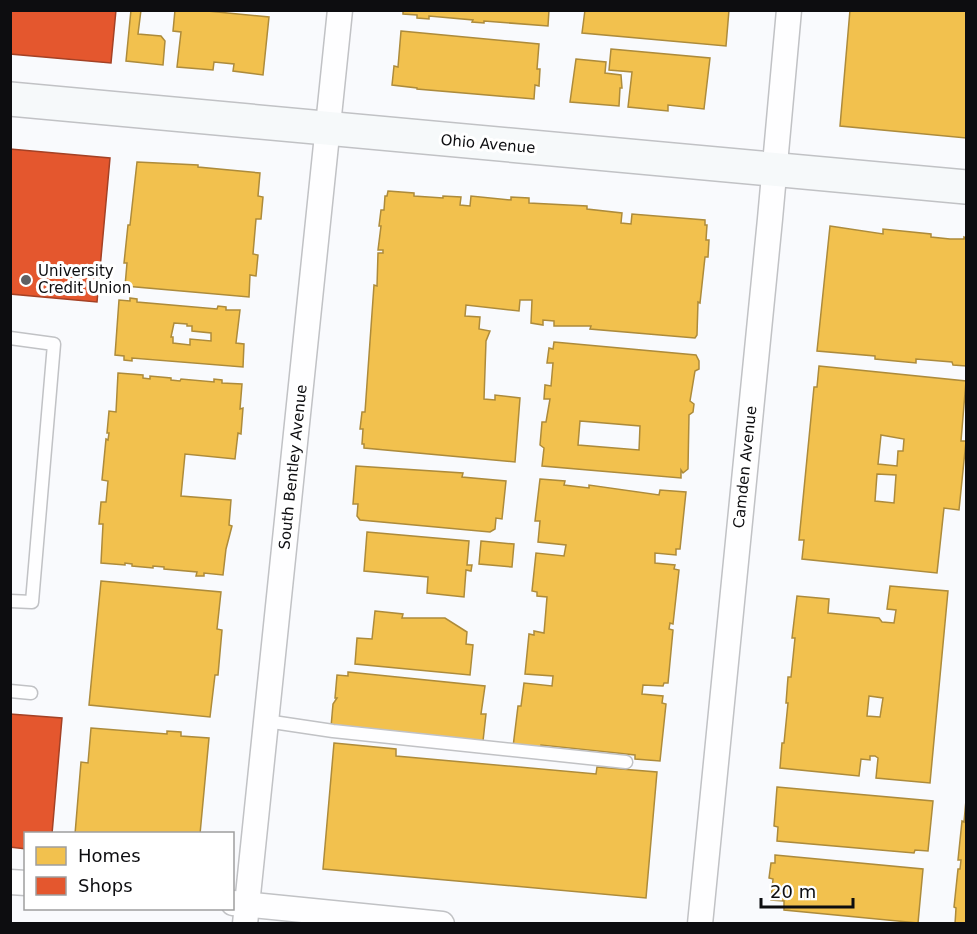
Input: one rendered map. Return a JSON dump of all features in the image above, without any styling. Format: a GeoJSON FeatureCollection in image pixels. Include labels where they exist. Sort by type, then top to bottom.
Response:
{"type":"FeatureCollection","features":[{"type":"Feature","properties":{"kind":"street","name":"South Bentley Avenue"},"geometry":{"type":"LineString","coordinates":[[242,910],[266,721],[340,10]]}},
{"type":"Feature","properties":{"kind":"street","name":"Camden Avenue"},"geometry":{"type":"LineString","coordinates":[[700,924],[789,10]]}},
{"type":"Feature","properties":{"kind":"street","name":"Ohio Avenue"},"geometry":{"type":"LineString","coordinates":[[10,99],[966,187]]}},
{"type":"Feature","properties":{"kind":"street"},"geometry":{"type":"LineString","coordinates":[[242,910],[442,924]]}},
{"type":"Feature","properties":{"kind":"lane"},"geometry":{"type":"LineString","coordinates":[[10,338],[54,344],[32,602],[10,601]]}},
{"type":"Feature","properties":{"kind":"lane"},"geometry":{"type":"LineString","coordinates":[[10,691],[31,693]]}},
{"type":"Feature","properties":{"kind":"lane"},"geometry":{"type":"LineString","coordinates":[[266,721],[345,732],[626,762]]}},
{"type":"Feature","properties":{"kind":"building: Homes"},"geometry":{"type":"Polygon","coordinates":[[[131,10],[141,10],[138,34],[161,36],[165,41],[163,65],[126,61],[131,10]]]}},
{"type":"Feature","properties":{"kind":"building: Homes"},"geometry":{"type":"Polygon","coordinates":[[[175,10],[269,17],[263,75],[233,71],[234,64],[214,62],[213,70],[177,67],[181,32],[173,31],[175,10]]]}},
{"type":"Feature","properties":{"kind":"building: Homes"},"geometry":{"type":"Polygon","coordinates":[[[403,10],[549,10],[548,26],[472,22],[473,20],[429,16],[429,19],[417,18],[417,15],[403,14],[403,10]]]}},
{"type":"Feature","properties":{"kind":"building: Homes"},"geometry":{"type":"Polygon","coordinates":[[[585,10],[729,10],[726,46],[582,33],[585,10]]]}},
{"type":"Feature","properties":{"kind":"building: Homes"},"geometry":{"type":"Polygon","coordinates":[[[850,10],[966,10],[966,138],[840,126],[850,10]]]}},
{"type":"Feature","properties":{"kind":"building: Homes"},"geometry":{"type":"Polygon","coordinates":[[[401,31],[539,44],[537,69],[540,69],[539,86],[535,85],[534,99],[392,85],[394,66],[398,67],[401,31]]]}},
{"type":"Feature","properties":{"kind":"building: Homes"},"geometry":{"type":"Polygon","coordinates":[[[611,49],[710,58],[704,109],[668,105],[668,111],[628,107],[632,72],[609,70],[611,49]]]}},
{"type":"Feature","properties":{"kind":"building: Homes"},"geometry":{"type":"Polygon","coordinates":[[[576,59],[606,62],[605,73],[621,75],[622,88],[620,88],[619,106],[570,102],[576,59]]]}},
{"type":"Feature","properties":{"kind":"building: Homes"},"geometry":{"type":"Polygon","coordinates":[[[137,162],[198,165],[198,167],[260,173],[258,196],[263,197],[261,219],[256,219],[253,254],[258,255],[256,276],[250,275],[249,297],[125,286],[127,263],[124,263],[137,162]]]}},
{"type":"Feature","properties":{"kind":"building: Homes"},"geometry":{"type":"Polygon","coordinates":[[[388,191],[414,193],[414,196],[461,197],[460,205],[470,206],[471,196],[511,200],[511,197],[529,198],[529,203],[587,206],[587,209],[622,213],[621,223],[631,224],[632,214],[705,220],[706,240],[709,240],[708,257],[705,257],[700,303],[698,302],[697,335],[695,338],[590,329],[591,326],[554,326],[554,321],[543,320],[543,325],[531,323],[532,300],[520,300],[519,311],[466,305],[465,316],[480,317],[479,329],[490,331],[486,341],[484,399],[495,400],[495,395],[520,398],[515,462],[364,448],[363,429],[360,429],[362,412],[365,412],[378,253],[383,253],[383,250],[378,250],[381,226],[379,226],[381,210],[384,210],[385,196],[388,191]]]}},
{"type":"Feature","properties":{"kind":"building: Homes"},"geometry":{"type":"Polygon","coordinates":[[[830,226],[883,234],[883,229],[931,234],[931,237],[966,238],[966,366],[953,365],[952,362],[916,359],[916,363],[875,359],[875,356],[817,351],[830,226]]]}},
{"type":"Feature","properties":{"kind":"building: Homes"},"geometry":{"type":"Polygon","coordinates":[[[130,298],[137,299],[137,302],[217,309],[218,306],[226,307],[226,310],[240,310],[236,343],[244,344],[243,367],[132,358],[132,361],[124,360],[124,356],[115,355],[119,300],[130,301],[130,298]],[[174,323],[171,337],[173,337],[173,343],[190,345],[190,339],[211,341],[211,333],[192,331],[192,326],[187,326],[187,324],[174,323]]]}},
{"type":"Feature","properties":{"kind":"building: Homes"},"geometry":{"type":"Polygon","coordinates":[[[554,342],[696,355],[699,369],[695,371],[690,401],[694,404],[693,412],[689,415],[688,469],[683,473],[681,470],[681,478],[542,466],[544,448],[540,445],[542,422],[546,422],[550,399],[544,399],[545,385],[551,386],[553,363],[547,363],[549,348],[553,349],[554,342]],[[580,421],[578,445],[639,450],[640,426],[580,421]]]}},
{"type":"Feature","properties":{"kind":"building: Homes"},"geometry":{"type":"Polygon","coordinates":[[[819,366],[966,381],[961,441],[966,441],[959,510],[944,508],[937,573],[802,559],[804,540],[799,540],[814,387],[817,387],[819,366]],[[881,435],[878,464],[897,466],[898,451],[903,451],[904,439],[881,435]],[[877,474],[875,501],[894,503],[896,475],[877,474]]]}},
{"type":"Feature","properties":{"kind":"building: Homes"},"geometry":{"type":"Polygon","coordinates":[[[118,373],[143,375],[143,378],[150,379],[150,376],[180,381],[181,379],[214,382],[214,379],[222,380],[222,383],[242,384],[241,434],[238,433],[235,459],[185,454],[181,496],[231,500],[229,525],[232,526],[223,575],[204,573],[204,576],[196,576],[197,572],[164,569],[164,567],[101,563],[103,524],[99,524],[101,502],[106,502],[108,481],[102,480],[106,439],[108,440],[109,433],[107,433],[109,411],[116,412],[118,373]]]}},
{"type":"Feature","properties":{"kind":"building: Homes"},"geometry":{"type":"Polygon","coordinates":[[[356,466],[463,473],[462,477],[506,481],[502,519],[496,518],[495,529],[490,532],[360,520],[357,516],[358,504],[353,504],[356,466]]]}},
{"type":"Feature","properties":{"kind":"building: Homes"},"geometry":{"type":"Polygon","coordinates":[[[540,479],[565,481],[564,485],[589,488],[589,485],[659,495],[660,490],[686,492],[680,549],[676,549],[676,555],[655,553],[655,563],[675,565],[674,569],[679,570],[673,624],[670,623],[669,629],[673,630],[668,683],[664,683],[663,686],[643,685],[642,694],[663,696],[662,703],[666,704],[660,761],[635,759],[635,755],[541,745],[540,750],[513,747],[518,706],[521,706],[524,683],[552,686],[553,676],[525,674],[529,634],[534,635],[534,631],[544,633],[547,597],[537,596],[537,592],[532,591],[536,553],[564,556],[566,545],[538,542],[540,521],[535,521],[540,479]]]}},
{"type":"Feature","properties":{"kind":"building: Homes"},"geometry":{"type":"Polygon","coordinates":[[[367,532],[469,541],[467,565],[472,565],[471,571],[466,570],[464,597],[427,593],[428,577],[364,571],[367,532]]]}},
{"type":"Feature","properties":{"kind":"building: Homes"},"geometry":{"type":"Polygon","coordinates":[[[481,541],[514,544],[512,567],[479,564],[481,541]]]}},
{"type":"Feature","properties":{"kind":"building: Homes"},"geometry":{"type":"Polygon","coordinates":[[[101,581],[221,592],[217,629],[222,630],[218,675],[215,675],[210,717],[89,705],[101,581]]]}},
{"type":"Feature","properties":{"kind":"building: Homes"},"geometry":{"type":"Polygon","coordinates":[[[890,586],[948,591],[930,783],[876,778],[878,758],[875,756],[870,756],[870,760],[861,759],[859,776],[780,768],[788,703],[786,703],[788,677],[791,677],[795,638],[792,638],[797,596],[829,599],[828,613],[879,618],[882,622],[894,623],[896,610],[887,609],[890,586]],[[869,696],[867,716],[880,717],[883,698],[869,696]]]}},
{"type":"Feature","properties":{"kind":"building: Homes"},"geometry":{"type":"Polygon","coordinates":[[[375,611],[403,614],[402,618],[445,618],[467,632],[466,644],[473,645],[470,675],[355,664],[357,638],[372,639],[375,611]]]}},
{"type":"Feature","properties":{"kind":"building: Homes"},"geometry":{"type":"Polygon","coordinates":[[[348,672],[485,686],[481,714],[486,714],[483,741],[331,727],[333,704],[337,698],[335,698],[337,675],[348,676],[348,672]]]}},
{"type":"Feature","properties":{"kind":"building: Homes"},"geometry":{"type":"Polygon","coordinates":[[[91,728],[167,734],[167,731],[181,732],[181,736],[209,738],[200,832],[75,832],[81,762],[88,763],[91,728]]]}},
{"type":"Feature","properties":{"kind":"building: Homes"},"geometry":{"type":"Polygon","coordinates":[[[334,743],[396,749],[396,756],[596,774],[597,767],[657,772],[646,898],[323,869],[334,743]]]}},
{"type":"Feature","properties":{"kind":"building: Homes"},"geometry":{"type":"Polygon","coordinates":[[[777,787],[933,801],[928,851],[915,850],[914,853],[777,841],[778,827],[774,826],[777,787]]]}},
{"type":"Feature","properties":{"kind":"building: Homes"},"geometry":{"type":"Polygon","coordinates":[[[966,800],[966,924],[955,924],[956,908],[954,907],[961,860],[958,860],[966,800]]]}},
{"type":"Feature","properties":{"kind":"building: Homes"},"geometry":{"type":"Polygon","coordinates":[[[775,855],[923,869],[918,923],[784,910],[784,901],[771,900],[773,879],[769,878],[771,863],[775,863],[775,855]]]}},
{"type":"Feature","properties":{"kind":"building: Shops"},"geometry":{"type":"Polygon","coordinates":[[[10,10],[116,10],[111,63],[10,54],[10,10]]]}},
{"type":"Feature","properties":{"kind":"building: Shops"},"geometry":{"type":"Polygon","coordinates":[[[10,149],[110,158],[97,302],[10,294],[10,149]]]}},
{"type":"Feature","properties":{"kind":"building: Shops"},"geometry":{"type":"Polygon","coordinates":[[[10,714],[62,718],[52,832],[24,832],[24,849],[10,847],[10,714]]]}},
{"type":"Feature","properties":{"kind":"place","name":"University Credit Union"},"geometry":{"type":"Point","coordinates":[26,280]}}]}
